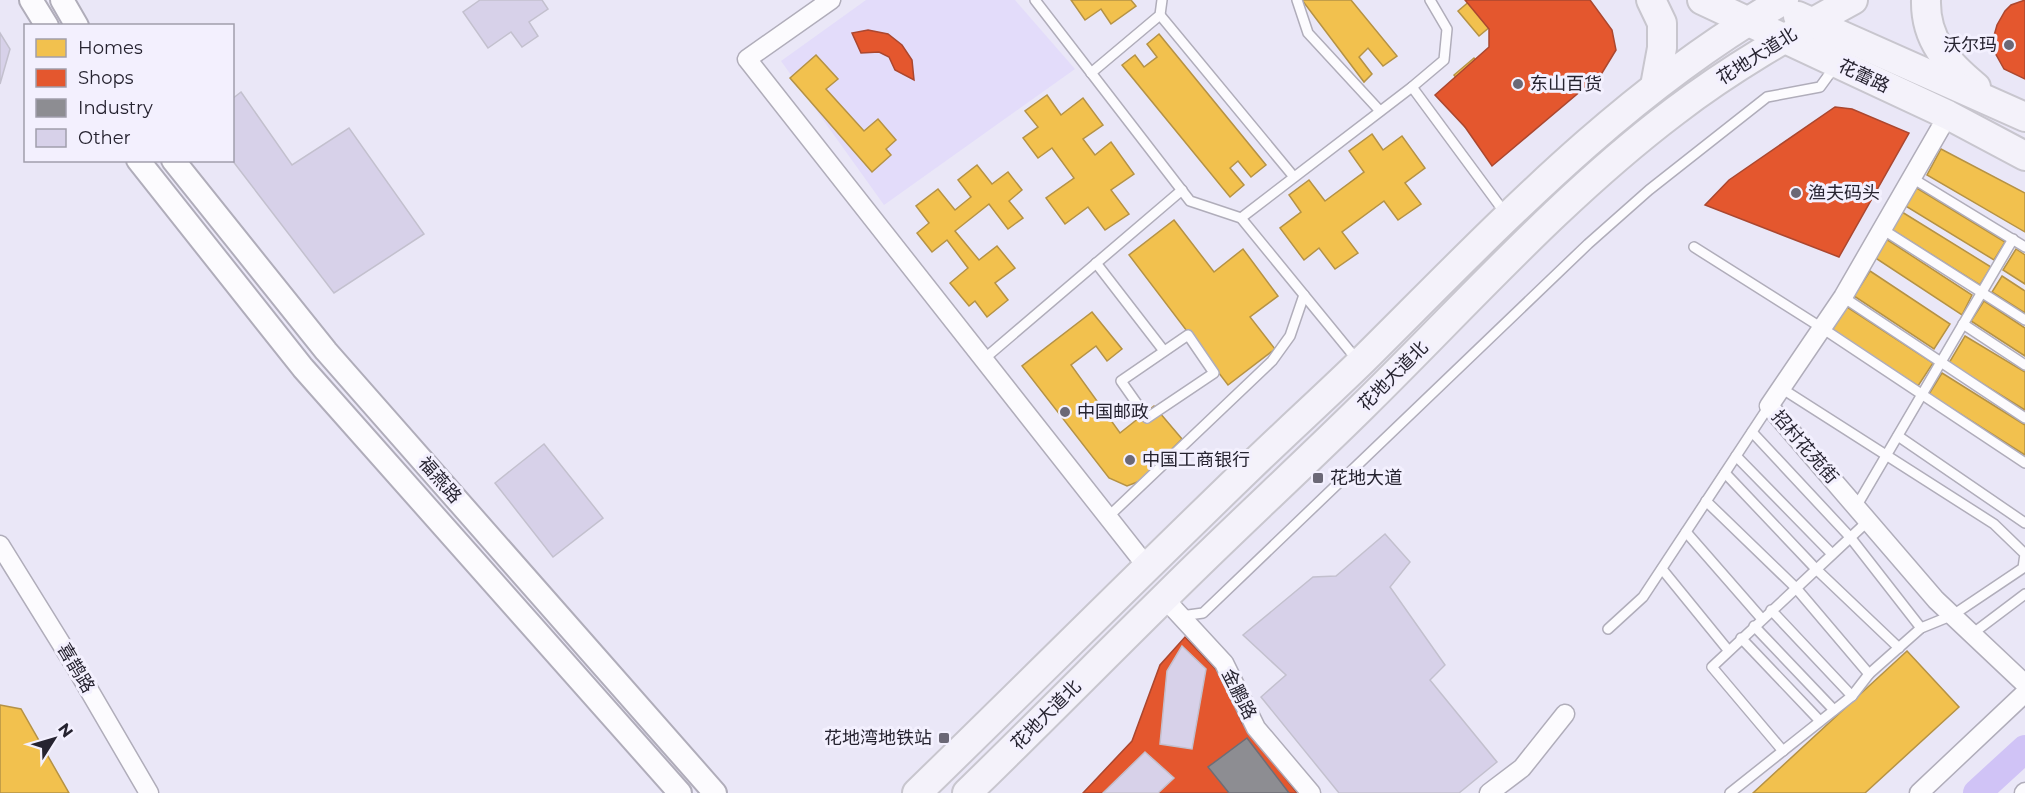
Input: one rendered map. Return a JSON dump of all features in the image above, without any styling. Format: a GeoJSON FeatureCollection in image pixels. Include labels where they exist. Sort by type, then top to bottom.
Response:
{"type":"FeatureCollection","features":[{"type":"Feature","properties":{"kind":"main road"},"geometry":{"type":"LineString","coordinates":[[1651,0],[1662,23],[1662,48],[1655,86]]}},
{"type":"Feature","properties":{"kind":"main road","name":"花蕾路"},"geometry":{"type":"LineString","coordinates":[[1702,0],[1768,7],[1811,23],[2025,117]]}},
{"type":"Feature","properties":{"kind":"main road","name":"花地大道北"},"geometry":{"type":"LineString","coordinates":[[968,793],[1172,607],[1351,418],[1510,257],[1602,172],[1681,106],[1717,80],[1783,38],[1853,0]]}},
{"type":"Feature","properties":{"kind":"main road"},"geometry":{"type":"LineString","coordinates":[[1926,0],[1926,14],[1934,42],[1952,67],[1993,102]]}},
{"type":"Feature","properties":{"kind":"main road","name":"花地大道北"},"geometry":{"type":"LineString","coordinates":[[917,793],[1507,217],[1655,86],[1768,7]]}},
{"type":"Feature","properties":{"kind":"main road","name":"花蕾路"},"geometry":{"type":"LineString","coordinates":[[1768,7],[1783,38],[1948,115],[2025,156]]}},
{"type":"Feature","properties":{"kind":"street"},"geometry":{"type":"LineString","coordinates":[[31,0],[46,24]]}},
{"type":"Feature","properties":{"kind":"street"},"geometry":{"type":"LineString","coordinates":[[62,0],[76,24]]}},
{"type":"Feature","properties":{"kind":"street"},"geometry":{"type":"LineString","coordinates":[[831,0],[747,59],[1148,568]]}},
{"type":"Feature","properties":{"kind":"street","name":"招村花苑街"},"geometry":{"type":"LineString","coordinates":[[1948,115],[1843,297],[1769,406],[1936,600],[2025,684]]}},
{"type":"Feature","properties":{"kind":"street","name":"福燕路"},"geometry":{"type":"LineString","coordinates":[[140,162],[303,368],[680,793]]}},
{"type":"Feature","properties":{"kind":"street","name":"福燕路"},"geometry":{"type":"LineString","coordinates":[[175,162],[326,351],[715,793]]}},
{"type":"Feature","properties":{"kind":"street","name":"喜鹊路"},"geometry":{"type":"LineString","coordinates":[[0,545],[75,666],[149,793]]}},
{"type":"Feature","properties":{"kind":"street","name":"金鹏路"},"geometry":{"type":"LineString","coordinates":[[1172,607],[1224,663],[1256,728],[1311,793]]}},
{"type":"Feature","properties":{"kind":"street"},"geometry":{"type":"LineString","coordinates":[[1919,793],[2025,693]]}},
{"type":"Feature","properties":{"kind":"street"},"geometry":{"type":"LineString","coordinates":[[1489,793],[1522,768],[1565,714]]}},
{"type":"Feature","properties":{"kind":"lane"},"geometry":{"type":"LineString","coordinates":[[1035,0],[1190,201],[1241,218],[1360,363]]}},
{"type":"Feature","properties":{"kind":"lane"},"geometry":{"type":"LineString","coordinates":[[1091,73],[1160,15],[1162,0]]}},
{"type":"Feature","properties":{"kind":"lane"},"geometry":{"type":"LineString","coordinates":[[1298,0],[1308,33],[1380,111]]}},
{"type":"Feature","properties":{"kind":"lane"},"geometry":{"type":"LineString","coordinates":[[1241,218],[1444,60],[1447,29],[1430,0]]}},
{"type":"Feature","properties":{"kind":"lane"},"geometry":{"type":"LineString","coordinates":[[1160,15],[1294,177]]}},
{"type":"Feature","properties":{"kind":"lane"},"geometry":{"type":"LineString","coordinates":[[1172,607],[1203,613],[1588,244],[1649,190],[1767,97],[1820,87],[1837,63]]}},
{"type":"Feature","properties":{"kind":"lane"},"geometry":{"type":"LineString","coordinates":[[1412,87],[1507,217]]}},
{"type":"Feature","properties":{"kind":"lane"},"geometry":{"type":"LineString","coordinates":[[1912,178],[2025,247]]}},
{"type":"Feature","properties":{"kind":"lane"},"geometry":{"type":"LineString","coordinates":[[984,359],[1182,190]]}},
{"type":"Feature","properties":{"kind":"lane"},"geometry":{"type":"LineString","coordinates":[[1882,229],[2025,320]]}},
{"type":"Feature","properties":{"kind":"lane"},"geometry":{"type":"LineString","coordinates":[[1783,751],[1712,667],[1850,537],[1887,454],[2013,239]]}},
{"type":"Feature","properties":{"kind":"lane"},"geometry":{"type":"LineString","coordinates":[[1694,247],[1822,328],[2025,463]]}},
{"type":"Feature","properties":{"kind":"lane"},"geometry":{"type":"LineString","coordinates":[[1096,263],[1164,351]]}},
{"type":"Feature","properties":{"kind":"lane"},"geometry":{"type":"LineString","coordinates":[[1108,517],[1272,361],[1290,336],[1304,295]]}},
{"type":"Feature","properties":{"kind":"lane"},"geometry":{"type":"LineString","coordinates":[[1843,297],[2025,418]]}},
{"type":"Feature","properties":{"kind":"lane"},"geometry":{"type":"LineString","coordinates":[[1963,324],[2025,364]]}},
{"type":"Feature","properties":{"kind":"lane"},"geometry":{"type":"LineString","coordinates":[[1188,335],[1214,373],[1147,418],[1121,381],[1164,351],[1188,335]]}},
{"type":"Feature","properties":{"kind":"lane"},"geometry":{"type":"LineString","coordinates":[[1730,793],[1852,696],[1869,674],[1921,628],[1953,615],[2023,568],[2025,554],[1994,524],[1781,388]]}},
{"type":"Feature","properties":{"kind":"lane"},"geometry":{"type":"LineString","coordinates":[[1608,629],[1643,597],[1769,406]]}},
{"type":"Feature","properties":{"kind":"lane"},"geometry":{"type":"LineString","coordinates":[[1752,432],[1850,537],[1921,628]]}},
{"type":"Feature","properties":{"kind":"lane"},"geometry":{"type":"LineString","coordinates":[[1898,436],[2025,523]]}},
{"type":"Feature","properties":{"kind":"lane"},"geometry":{"type":"LineString","coordinates":[[1736,456],[1832,554]]}},
{"type":"Feature","properties":{"kind":"lane"},"geometry":{"type":"LineString","coordinates":[[1725,473],[1816,569],[1899,648]]}},
{"type":"Feature","properties":{"kind":"lane"},"geometry":{"type":"LineString","coordinates":[[1706,501],[1796,588],[1869,674]]}},
{"type":"Feature","properties":{"kind":"lane"},"geometry":{"type":"LineString","coordinates":[[1686,532],[1762,619]]}},
{"type":"Feature","properties":{"kind":"lane"},"geometry":{"type":"LineString","coordinates":[[1662,569],[1728,650]]}},
{"type":"Feature","properties":{"kind":"lane"},"geometry":{"type":"LineString","coordinates":[[1972,634],[2025,594]]}},
{"type":"Feature","properties":{"kind":"lane"},"geometry":{"type":"LineString","coordinates":[[1771,610],[1852,696]]}},
{"type":"Feature","properties":{"kind":"lane"},"geometry":{"type":"LineString","coordinates":[[1754,626],[1834,710]]}},
{"type":"Feature","properties":{"kind":"lane"},"geometry":{"type":"LineString","coordinates":[[1741,638],[1820,721]]}},
{"type":"Feature","properties":{"kind":"shaded area"},"geometry":{"type":"Polygon","coordinates":[[[866,0],[1015,0],[1075,69],[884,205],[781,61],[866,0]]]}},
{"type":"Feature","properties":{"kind":"building: Homes"},"geometry":{"type":"Polygon","coordinates":[[[1071,0],[1131,0],[1136,6],[1111,24],[1101,9],[1085,20],[1071,0]]]}},
{"type":"Feature","properties":{"kind":"building: Homes"},"geometry":{"type":"Polygon","coordinates":[[[1302,0],[1351,0],[1397,56],[1383,66],[1368,48],[1359,57],[1372,74],[1364,82],[1302,0]]]}},
{"type":"Feature","properties":{"kind":"building: Homes"},"geometry":{"type":"Polygon","coordinates":[[[1471,0],[1531,0],[1522,7],[1536,24],[1553,9],[1573,33],[1554,48],[1567,63],[1543,84],[1524,62],[1502,80],[1510,89],[1499,98],[1512,113],[1495,128],[1482,112],[1465,127],[1445,102],[1464,87],[1454,75],[1474,58],[1488,76],[1519,50],[1496,22],[1479,36],[1458,11],[1471,0]]]}},
{"type":"Feature","properties":{"kind":"building: Homes"},"geometry":{"type":"Polygon","coordinates":[[[1159,34],[1266,165],[1251,177],[1238,161],[1230,168],[1244,185],[1230,197],[1122,65],[1135,55],[1144,67],[1157,57],[1147,44],[1159,34]]]}},
{"type":"Feature","properties":{"kind":"building: Homes"},"geometry":{"type":"Polygon","coordinates":[[[816,55],[838,79],[826,89],[864,131],[878,119],[896,140],[886,149],[891,155],[872,172],[790,78],[816,55]]]}},
{"type":"Feature","properties":{"kind":"building: Homes"},"geometry":{"type":"Polygon","coordinates":[[[1047,95],[1061,115],[1083,98],[1103,125],[1083,139],[1095,155],[1111,142],[1134,174],[1111,190],[1129,214],[1105,230],[1088,207],[1065,224],[1046,198],[1074,178],[1052,148],[1038,158],[1023,138],[1038,127],[1025,111],[1047,95]]]}},
{"type":"Feature","properties":{"kind":"building: Homes"},"geometry":{"type":"Polygon","coordinates":[[[1372,134],[1383,150],[1402,136],[1425,168],[1405,183],[1421,204],[1398,220],[1384,201],[1342,232],[1358,253],[1335,269],[1319,248],[1304,260],[1280,228],[1301,212],[1289,195],[1309,180],[1325,201],[1364,172],[1349,151],[1372,134]]]}},
{"type":"Feature","properties":{"kind":"building: Homes"},"geometry":{"type":"Polygon","coordinates":[[[1941,149],[2025,193],[2025,232],[1927,175],[1941,149]]]}},
{"type":"Feature","properties":{"kind":"building: Homes"},"geometry":{"type":"Polygon","coordinates":[[[977,165],[992,184],[1008,172],[1022,190],[1009,201],[1023,218],[1008,229],[989,204],[955,231],[979,260],[997,246],[1015,268],[995,283],[1008,300],[987,317],[975,301],[969,306],[950,283],[968,268],[947,240],[932,252],[917,233],[929,223],[916,206],[938,189],[955,210],[971,197],[958,180],[977,165]]]}},
{"type":"Feature","properties":{"kind":"building: Homes"},"geometry":{"type":"Polygon","coordinates":[[[1915,187],[2005,242],[1994,260],[1904,205],[1915,187]]]}},
{"type":"Feature","properties":{"kind":"building: Homes"},"geometry":{"type":"Polygon","coordinates":[[[1902,212],[1991,267],[1980,285],[1891,229],[1902,212]]]}},
{"type":"Feature","properties":{"kind":"building: Homes"},"geometry":{"type":"Polygon","coordinates":[[[1174,220],[1214,272],[1243,249],[1278,296],[1250,317],[1275,349],[1228,385],[1129,255],[1174,220]]]}},
{"type":"Feature","properties":{"kind":"building: Homes"},"geometry":{"type":"Polygon","coordinates":[[[1886,239],[1972,295],[1962,315],[1874,257],[1886,239]]]}},
{"type":"Feature","properties":{"kind":"building: Homes"},"geometry":{"type":"Polygon","coordinates":[[[2016,249],[2025,255],[2025,284],[2003,270],[2016,249]]]}},
{"type":"Feature","properties":{"kind":"building: Homes"},"geometry":{"type":"Polygon","coordinates":[[[1870,271],[1950,324],[1934,349],[1854,296],[1870,271]]]}},
{"type":"Feature","properties":{"kind":"building: Homes"},"geometry":{"type":"Polygon","coordinates":[[[2002,276],[2025,291],[2025,313],[1992,292],[2002,276]]]}},
{"type":"Feature","properties":{"kind":"building: Homes"},"geometry":{"type":"Polygon","coordinates":[[[1984,301],[2025,328],[2025,356],[1971,321],[1984,301]]]}},
{"type":"Feature","properties":{"kind":"building: Homes"},"geometry":{"type":"Polygon","coordinates":[[[1847,307],[1933,363],[1918,386],[1832,330],[1847,307]]]}},
{"type":"Feature","properties":{"kind":"building: Homes"},"geometry":{"type":"Polygon","coordinates":[[[1092,312],[1122,349],[1107,361],[1096,346],[1071,365],[1120,433],[1154,406],[1182,439],[1140,481],[1127,486],[1109,478],[1022,366],[1092,312]]]}},
{"type":"Feature","properties":{"kind":"building: Homes"},"geometry":{"type":"Polygon","coordinates":[[[1965,336],[2025,372],[2025,410],[1949,363],[1965,336]]]}},
{"type":"Feature","properties":{"kind":"building: Homes"},"geometry":{"type":"Polygon","coordinates":[[[1942,373],[2025,425],[2025,455],[1929,394],[1942,373]]]}},
{"type":"Feature","properties":{"kind":"building: Homes"},"geometry":{"type":"Polygon","coordinates":[[[1907,651],[1959,707],[1865,793],[1753,793],[1907,651]]]}},
{"type":"Feature","properties":{"kind":"building: Homes"},"geometry":{"type":"Polygon","coordinates":[[[0,705],[21,709],[69,793],[0,793],[0,705]]]}},
{"type":"Feature","properties":{"kind":"building: Shops","name":"东山百货"},"geometry":{"type":"Polygon","coordinates":[[[1465,0],[1590,0],[1612,30],[1616,50],[1602,73],[1492,166],[1465,127],[1435,95],[1489,47],[1489,29],[1465,0]]]}},
{"type":"Feature","properties":{"kind":"building: Shops","name":"沃尔玛"},"geometry":{"type":"Polygon","coordinates":[[[2025,0],[2025,79],[2004,69],[1994,51],[1993,39],[1997,25],[2005,11],[2011,5],[2025,0]]]}},
{"type":"Feature","properties":{"kind":"building: Shops"},"geometry":{"type":"Polygon","coordinates":[[[868,30],[888,34],[902,45],[912,60],[914,80],[895,70],[889,57],[879,52],[861,53],[852,33],[868,30]]]}},
{"type":"Feature","properties":{"kind":"building: Shops","name":"渔夫码头"},"geometry":{"type":"Polygon","coordinates":[[[1835,107],[1852,109],[1909,133],[1839,257],[1705,205],[1729,180],[1835,107]]]}},
{"type":"Feature","properties":{"kind":"building: Shops"},"geometry":{"type":"Polygon","coordinates":[[[1185,637],[1222,676],[1242,723],[1297,793],[1083,793],[1132,741],[1160,665],[1185,637]]]}},
{"type":"Feature","properties":{"kind":"building: Industry"},"geometry":{"type":"Polygon","coordinates":[[[1247,738],[1289,793],[1229,793],[1208,767],[1247,738]]]}},
{"type":"Feature","properties":{"kind":"building: Other"},"geometry":{"type":"Polygon","coordinates":[[[480,0],[542,0],[548,9],[529,22],[538,36],[522,47],[511,32],[488,48],[463,12],[480,0]]]}},
{"type":"Feature","properties":{"kind":"building: Other"},"geometry":{"type":"Polygon","coordinates":[[[0,33],[10,49],[0,84],[0,33]]]}},
{"type":"Feature","properties":{"kind":"building: Other"},"geometry":{"type":"Polygon","coordinates":[[[241,92],[292,165],[349,128],[424,234],[334,293],[234,162],[234,97],[241,92]]]}},
{"type":"Feature","properties":{"kind":"building: Other"},"geometry":{"type":"Polygon","coordinates":[[[544,444],[603,518],[553,557],[495,483],[544,444]]]}},
{"type":"Feature","properties":{"kind":"building: Other"},"geometry":{"type":"Polygon","coordinates":[[[1385,534],[1410,562],[1390,587],[1445,665],[1430,680],[1497,762],[1459,793],[1339,793],[1261,697],[1286,675],[1243,635],[1313,577],[1336,576],[1385,534]]]}},
{"type":"Feature","properties":{"kind":"building: Other"},"geometry":{"type":"Polygon","coordinates":[[[1182,646],[1206,669],[1192,749],[1160,744],[1167,671],[1182,646]]]}},
{"type":"Feature","properties":{"kind":"building: Other"},"geometry":{"type":"Polygon","coordinates":[[[1145,752],[1174,778],[1158,793],[1103,793],[1145,752]]]}},
{"type":"Feature","properties":{"kind":"waterway"},"geometry":{"type":"LineString","coordinates":[[1977,793],[2025,749]]}},
{"type":"Feature","properties":{"kind":"place","name":"沃尔玛"},"geometry":{"type":"Point","coordinates":[2009,45]}},
{"type":"Feature","properties":{"kind":"place","name":"东山百货"},"geometry":{"type":"Point","coordinates":[1518,84]}},
{"type":"Feature","properties":{"kind":"place","name":"渔夫码头"},"geometry":{"type":"Point","coordinates":[1796,193]}},
{"type":"Feature","properties":{"kind":"place","name":"中国邮政"},"geometry":{"type":"Point","coordinates":[1065,412]}},
{"type":"Feature","properties":{"kind":"place","name":"中国工商银行"},"geometry":{"type":"Point","coordinates":[1130,460]}},
{"type":"Feature","properties":{"kind":"place","name":"花地大道"},"geometry":{"type":"Point","coordinates":[1318,478]}},
{"type":"Feature","properties":{"kind":"place","name":"花地湾地铁站"},"geometry":{"type":"Point","coordinates":[944,738]}}]}
